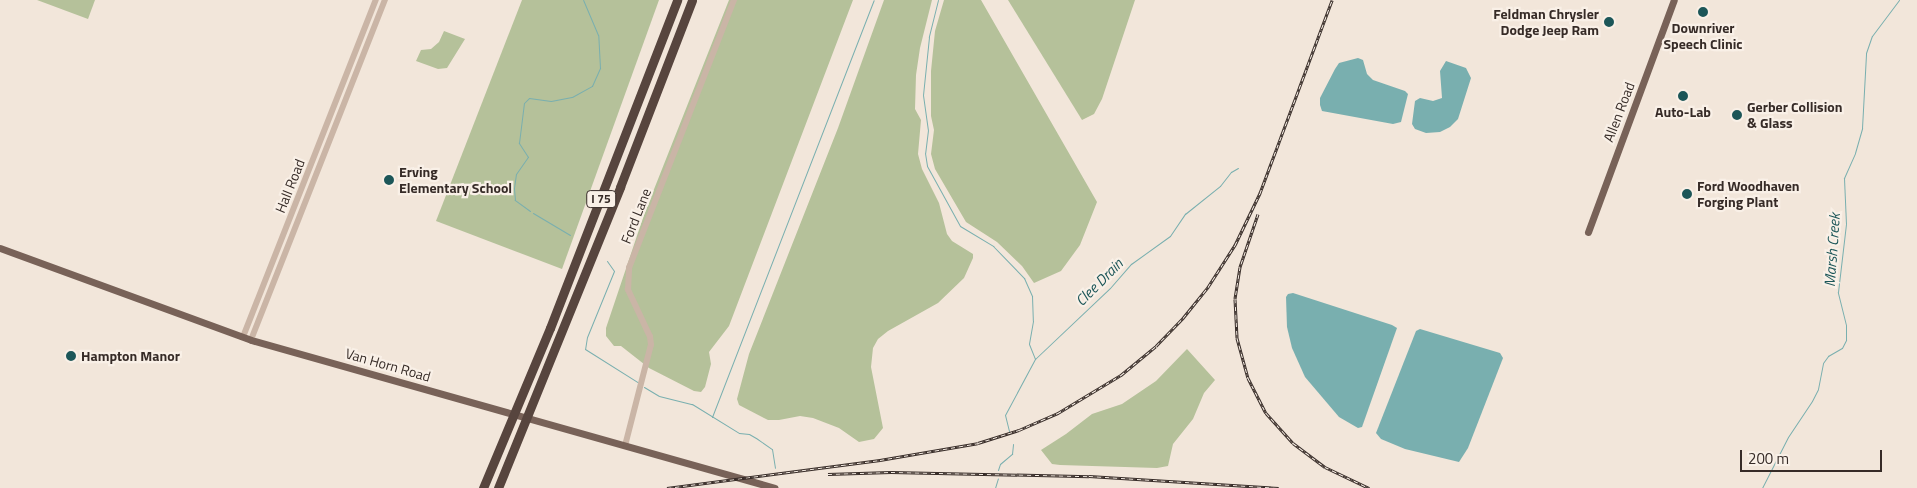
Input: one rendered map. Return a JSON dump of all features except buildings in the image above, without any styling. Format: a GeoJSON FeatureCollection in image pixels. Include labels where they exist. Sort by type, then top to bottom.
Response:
{"type":"FeatureCollection","features":[{"type":"Feature","properties":{"kind":"highway","name":"I 75"},"geometry":{"type":"LineString","coordinates":[[483,488],[522,397],[677,0]]}},
{"type":"Feature","properties":{"kind":"highway","name":"I 75"},"geometry":{"type":"LineString","coordinates":[[498,488],[692,0]]}},
{"type":"Feature","properties":{"kind":"main road","name":"Allen Road"},"geometry":{"type":"LineString","coordinates":[[1588,232],[1674,0]]}},
{"type":"Feature","properties":{"kind":"main road","name":"Van Horn Road"},"geometry":{"type":"LineString","coordinates":[[0,248],[251,340],[774,488]]}},
{"type":"Feature","properties":{"kind":"street","name":"Hall Road"},"geometry":{"type":"LineString","coordinates":[[244,337],[376,0]]}},
{"type":"Feature","properties":{"kind":"street","name":"Hall Road"},"geometry":{"type":"LineString","coordinates":[[251,340],[385,0]]}},
{"type":"Feature","properties":{"kind":"street","name":"Ford Lane"},"geometry":{"type":"LineString","coordinates":[[625,446],[652,345],[628,290],[628,268],[734,0]]}},
{"type":"Feature","properties":{"kind":"street"},"geometry":{"type":"LineString","coordinates":[[359,44],[366,47]]}},
{"type":"Feature","properties":{"kind":"street"},"geometry":{"type":"LineString","coordinates":[[305,181],[312,184]]}},
{"type":"Feature","properties":{"kind":"green space"},"geometry":{"type":"Polygon","coordinates":[[[37,0],[95,0],[88,19],[37,0]]]}},
{"type":"Feature","properties":{"kind":"green space"},"geometry":{"type":"Polygon","coordinates":[[[522,0],[659,0],[562,269],[436,221],[522,0]]]}},
{"type":"Feature","properties":{"kind":"green space"},"geometry":{"type":"Polygon","coordinates":[[[729,0],[853,0],[729,326],[709,352],[711,364],[705,387],[701,392],[694,391],[649,368],[621,346],[614,346],[606,336],[606,328],[645,212],[729,0]]]}},
{"type":"Feature","properties":{"kind":"green space"},"geometry":{"type":"Polygon","coordinates":[[[884,0],[932,0],[920,48],[916,75],[915,109],[921,120],[918,154],[922,169],[939,203],[947,234],[952,241],[973,254],[973,258],[964,278],[938,303],[888,331],[878,339],[873,348],[871,367],[883,428],[874,439],[859,442],[839,428],[813,418],[800,416],[768,420],[739,405],[737,399],[749,354],[838,128],[884,0]]]}},
{"type":"Feature","properties":{"kind":"green space"},"geometry":{"type":"Polygon","coordinates":[[[944,0],[981,0],[1097,202],[1080,245],[1061,271],[1034,283],[1022,266],[997,242],[966,222],[935,169],[931,154],[934,130],[931,116],[931,71],[935,31],[944,0]]]}},
{"type":"Feature","properties":{"kind":"green space"},"geometry":{"type":"Polygon","coordinates":[[[1008,0],[1135,0],[1102,99],[1094,114],[1082,120],[1008,0]]]}},
{"type":"Feature","properties":{"kind":"green space"},"geometry":{"type":"Polygon","coordinates":[[[444,31],[465,39],[447,68],[438,69],[416,61],[421,50],[431,49],[439,42],[444,31]]]}},
{"type":"Feature","properties":{"kind":"green space"},"geometry":{"type":"Polygon","coordinates":[[[1187,349],[1215,380],[1204,393],[1193,419],[1173,444],[1168,466],[1157,468],[1052,464],[1041,450],[1092,414],[1122,404],[1156,381],[1187,349]]]}},
{"type":"Feature","properties":{"kind":"water"},"geometry":{"type":"Polygon","coordinates":[[[1358,58],[1363,60],[1367,74],[1373,80],[1405,91],[1408,94],[1401,122],[1393,124],[1322,111],[1320,98],[1339,63],[1358,58]]]}},
{"type":"Feature","properties":{"kind":"water"},"geometry":{"type":"Polygon","coordinates":[[[1446,61],[1466,68],[1471,78],[1458,119],[1450,127],[1440,132],[1426,133],[1415,129],[1412,124],[1415,101],[1420,98],[1433,101],[1442,98],[1440,71],[1446,61]]]}},
{"type":"Feature","properties":{"kind":"water"},"geometry":{"type":"Polygon","coordinates":[[[1293,293],[1397,328],[1362,427],[1358,428],[1339,417],[1305,377],[1292,348],[1287,327],[1286,297],[1288,294],[1293,293]]]}},
{"type":"Feature","properties":{"kind":"water"},"geometry":{"type":"Polygon","coordinates":[[[1420,329],[1500,353],[1503,358],[1468,448],[1459,462],[1405,449],[1381,439],[1376,433],[1416,331],[1420,329]]]}},
{"type":"Feature","properties":{"kind":"waterway"},"geometry":{"type":"LineString","coordinates":[[530,211],[515,200],[514,188],[516,174],[528,157],[519,143],[524,103],[529,98],[551,101],[572,97],[592,86],[600,68],[598,35],[583,0]]}},
{"type":"Feature","properties":{"kind":"waterway"},"geometry":{"type":"LineString","coordinates":[[712,417],[874,0]]}},
{"type":"Feature","properties":{"kind":"waterway"},"geometry":{"type":"LineString","coordinates":[[938,0],[929,37],[923,95],[928,130],[925,153],[927,166],[960,226],[993,246],[1024,278],[1032,296],[1033,321],[1029,344],[1035,359]]}},
{"type":"Feature","properties":{"kind":"waterway","name":"Marsh Creek"},"geometry":{"type":"LineString","coordinates":[[1762,488],[1788,437],[1818,389],[1823,363],[1828,356],[1842,348],[1846,340],[1846,325],[1838,292],[1846,224],[1844,178],[1855,153],[1862,128],[1866,53],[1872,36],[1899,0]]}},
{"type":"Feature","properties":{"kind":"waterway","name":"Clee Drain"},"geometry":{"type":"LineString","coordinates":[[1009,431],[1005,415],[1035,359],[1110,288],[1131,264],[1170,236],[1185,214],[1220,186],[1231,172],[1238,168]]}},
{"type":"Feature","properties":{"kind":"waterway"},"geometry":{"type":"LineString","coordinates":[[533,213],[570,235]]}},
{"type":"Feature","properties":{"kind":"waterway"},"geometry":{"type":"LineString","coordinates":[[607,261],[614,271],[587,337],[585,349],[639,383]]}},
{"type":"Feature","properties":{"kind":"waterway"},"geometry":{"type":"LineString","coordinates":[[644,387],[659,396],[692,404],[739,433],[749,434],[756,438],[772,449],[775,468]]}},
{"type":"Feature","properties":{"kind":"waterway","name":"Clee Drain"},"geometry":{"type":"LineString","coordinates":[[998,470],[1000,464],[1012,454],[1013,444]]}},
{"type":"Feature","properties":{"kind":"waterway","name":"Clee Drain"},"geometry":{"type":"LineString","coordinates":[[995,488],[998,478]]}},
{"type":"Feature","properties":{"kind":"railway"},"geometry":{"type":"LineString","coordinates":[[667,488],[880,460],[978,443],[1019,430],[1058,413],[1121,375],[1156,346],[1183,318],[1208,287],[1235,245],[1260,193],[1332,0]]}},
{"type":"Feature","properties":{"kind":"railway"},"geometry":{"type":"LineString","coordinates":[[1258,214],[1240,267],[1235,299],[1237,338],[1248,378],[1266,413],[1293,443],[1325,467],[1369,488]]}},
{"type":"Feature","properties":{"kind":"railway"},"geometry":{"type":"LineString","coordinates":[[828,474],[891,472],[1089,476],[1279,488]]}},
{"type":"Feature","properties":{"kind":"place","name":"Downriver Speech Clinic"},"geometry":{"type":"Point","coordinates":[1703,12]}},
{"type":"Feature","properties":{"kind":"place","name":"Feldman Chrysler Dodge Jeep Ram"},"geometry":{"type":"Point","coordinates":[1609,22]}},
{"type":"Feature","properties":{"kind":"place","name":"Auto-Lab"},"geometry":{"type":"Point","coordinates":[1683,96]}},
{"type":"Feature","properties":{"kind":"place","name":"Gerber Collision & Glass"},"geometry":{"type":"Point","coordinates":[1737,115]}},
{"type":"Feature","properties":{"kind":"place","name":"Erving Elementary School"},"geometry":{"type":"Point","coordinates":[389,180]}},
{"type":"Feature","properties":{"kind":"place","name":"Ford Woodhaven Forging Plant"},"geometry":{"type":"Point","coordinates":[1687,194]}},
{"type":"Feature","properties":{"kind":"place","name":"Hampton Manor"},"geometry":{"type":"Point","coordinates":[71,356]}}]}
